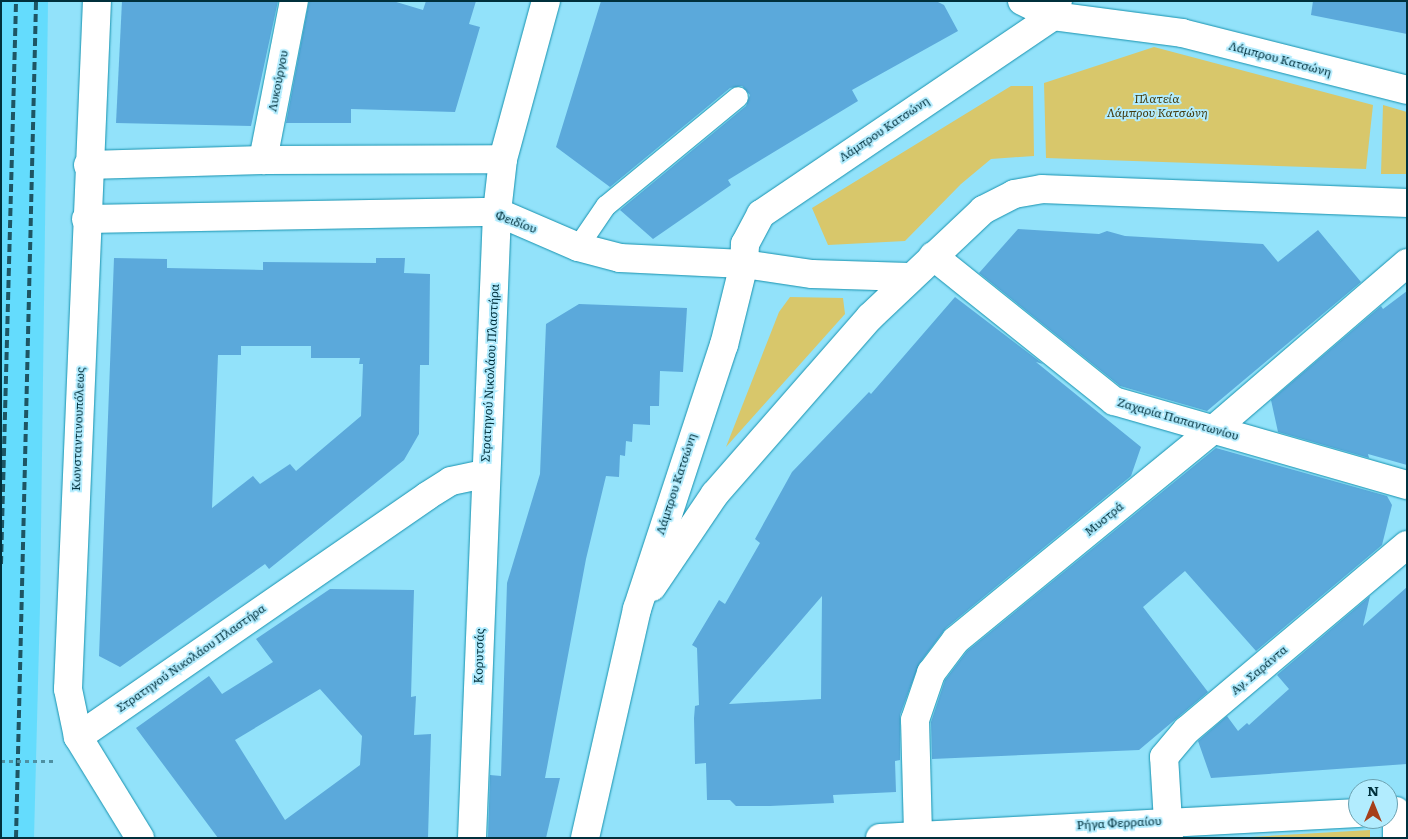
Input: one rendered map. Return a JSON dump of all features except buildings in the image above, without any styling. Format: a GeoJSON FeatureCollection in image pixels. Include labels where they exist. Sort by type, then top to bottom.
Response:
{"type":"FeatureCollection","features":[{"type":"Feature","properties":{"kind":"street","name":"Κωνσταντινουπόλεως"},"geometry":{"type":"LineString","coordinates":[[96,1],[68,689],[78,737],[140,838]]}},
{"type":"Feature","properties":{"kind":"street","name":"Λυκούργου"},"geometry":{"type":"LineString","coordinates":[[262,160],[294,1]]}},
{"type":"Feature","properties":{"kind":"street","name":"Στρατηγού Νικολάου Πλαστήρα"},"geometry":{"type":"LineString","coordinates":[[78,737],[427,496],[451,481],[485,474],[498,212],[503,159],[546,1]]}},
{"type":"Feature","properties":{"kind":"street"},"geometry":{"type":"LineString","coordinates":[[1022,1],[1055,9]]}},
{"type":"Feature","properties":{"kind":"street","name":"Λάμπρου Κατσώνη"},"geometry":{"type":"LineString","coordinates":[[585,838],[637,609],[666,513],[724,345],[744,264],[745,244],[761,214],[1055,9],[1182,33],[1407,90]]}},
{"type":"Feature","properties":{"kind":"street"},"geometry":{"type":"LineString","coordinates":[[88,166],[262,160],[503,159]]}},
{"type":"Feature","properties":{"kind":"street","name":"Λάμπρου Κατσώνη"},"geometry":{"type":"LineString","coordinates":[[637,609],[715,494],[870,317],[909,277],[983,210],[1014,194],[1042,189],[1407,202]]}},
{"type":"Feature","properties":{"kind":"street","name":"Φειδίου"},"geometry":{"type":"LineString","coordinates":[[86,219],[498,212],[578,247],[620,258],[744,264],[812,274],[909,277]]}},
{"type":"Feature","properties":{"kind":"street","name":"Ζαχαρία Παπαντωνίου"},"geometry":{"type":"LineString","coordinates":[[932,256],[1114,401],[1407,485]]}},
{"type":"Feature","properties":{"kind":"street","name":"Μυστρά"},"geometry":{"type":"LineString","coordinates":[[918,834],[915,720],[931,673],[956,640],[1213,430],[1407,263]]}},
{"type":"Feature","properties":{"kind":"street","name":"Κορυτσάς"},"geometry":{"type":"LineString","coordinates":[[472,838],[485,474]]}},
{"type":"Feature","properties":{"kind":"street","name":"Αγ. Σαράντα"},"geometry":{"type":"LineString","coordinates":[[1168,829],[1164,757],[1187,730],[1407,545]]}},
{"type":"Feature","properties":{"kind":"street","name":"Ρήγα Φερραίου"},"geometry":{"type":"LineString","coordinates":[[880,838],[918,834],[1168,829],[1348,814]]}},
{"type":"Feature","properties":{"kind":"lane"},"geometry":{"type":"LineString","coordinates":[[578,247],[606,206],[738,97]]}},
{"type":"Feature","properties":{"kind":"path"},"geometry":{"type":"LineString","coordinates":[[1,761],[57,761]]}},
{"type":"Feature","properties":{"kind":"shaded area"},"geometry":{"type":"Polygon","coordinates":[[[1,1],[48,1],[40,606],[34,838],[1,838],[1,1]]]}},
{"type":"Feature","properties":{"kind":"green space","name":"Πλατεία Λάμπρου Κατσώνη"},"geometry":{"type":"Polygon","coordinates":[[[1154,47],[1373,105],[1366,169],[1046,158],[1044,83],[1154,47]]]}},
{"type":"Feature","properties":{"kind":"green space"},"geometry":{"type":"Polygon","coordinates":[[[1011,86],[1033,86],[1034,156],[991,159],[961,184],[905,241],[828,245],[812,208],[1011,86]]]}},
{"type":"Feature","properties":{"kind":"green space"},"geometry":{"type":"Polygon","coordinates":[[[1383,105],[1407,112],[1407,174],[1381,174],[1383,105]]]}},
{"type":"Feature","properties":{"kind":"green space"},"geometry":{"type":"Polygon","coordinates":[[[790,297],[843,298],[845,314],[726,447],[779,312],[790,297]]]}},
{"type":"Feature","properties":{"kind":"green space"},"geometry":{"type":"Polygon","coordinates":[[[1370,830],[1370,838],[1233,838],[1370,830]]]}},
{"type":"Feature","properties":{"kind":"railway"},"geometry":{"type":"LineString","coordinates":[[1,564],[16,1]]}},
{"type":"Feature","properties":{"kind":"railway"},"geometry":{"type":"LineString","coordinates":[[16,838],[36,1]]}}]}
